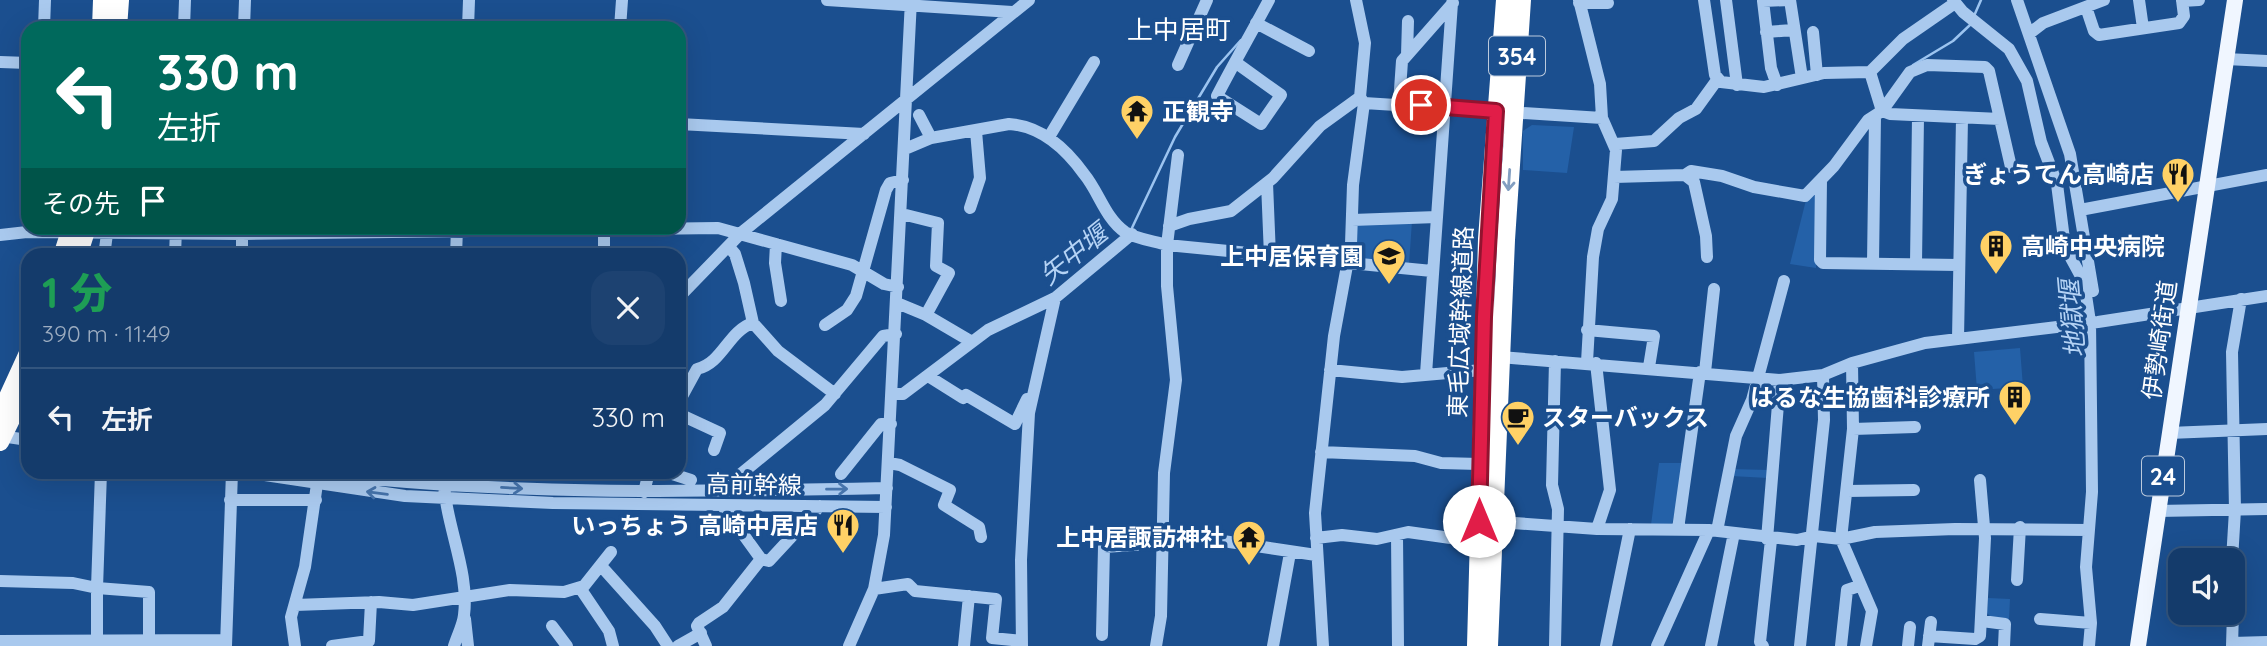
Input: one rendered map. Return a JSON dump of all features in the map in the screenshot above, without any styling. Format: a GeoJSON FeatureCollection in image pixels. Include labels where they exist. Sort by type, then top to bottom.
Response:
{"type":"FeatureCollection","features":[{"type":"Feature","properties":{"kind":"highway"},"geometry":{"type":"LineString","coordinates":[[101,21],[102,0]]}},
{"type":"Feature","properties":{"kind":"highway"},"geometry":{"type":"LineString","coordinates":[[118,21],[120,0]]}},
{"type":"Feature","properties":{"kind":"highway","name":"東毛広域幹線道路"},"geometry":{"type":"LineString","coordinates":[[1476,646],[1479,542],[1486,521],[1500,357],[1505,0]]}},
{"type":"Feature","properties":{"kind":"highway","name":"東毛広域幹線道路"},"geometry":{"type":"LineString","coordinates":[[1489,646],[1486,521],[1479,464],[1482,370],[1505,112],[1522,0]]}},
{"type":"Feature","properties":{"kind":"highway"},"geometry":{"type":"LineString","coordinates":[[2,432],[21,374]]}},
{"type":"Feature","properties":{"kind":"highway"},"geometry":{"type":"LineString","coordinates":[[2,432],[21,398]]}},
{"type":"Feature","properties":{"kind":"main road","name":"伊勢崎街道"},"geometry":{"type":"LineString","coordinates":[[2138,646],[2235,0]]}},
{"type":"Feature","properties":{"kind":"street"},"geometry":{"type":"LineString","coordinates":[[44,21],[45,0]]}},
{"type":"Feature","properties":{"kind":"street"},"geometry":{"type":"LineString","coordinates":[[184,21],[185,0]]}},
{"type":"Feature","properties":{"kind":"street"},"geometry":{"type":"LineString","coordinates":[[244,21],[245,0]]}},
{"type":"Feature","properties":{"kind":"street"},"geometry":{"type":"LineString","coordinates":[[468,21],[469,0]]}},
{"type":"Feature","properties":{"kind":"street"},"geometry":{"type":"LineString","coordinates":[[620,21],[622,0]]}},
{"type":"Feature","properties":{"kind":"street"},"geometry":{"type":"LineString","coordinates":[[827,0],[910,3],[1012,12]]}},
{"type":"Feature","properties":{"kind":"street"},"geometry":{"type":"LineString","coordinates":[[686,290],[741,233],[1029,0]]}},
{"type":"Feature","properties":{"kind":"street"},"geometry":{"type":"LineString","coordinates":[[1178,65],[1207,0]]}},
{"type":"Feature","properties":{"kind":"street"},"geometry":{"type":"LineString","coordinates":[[1235,62],[1281,95],[1261,124],[1217,96],[1235,62],[1256,23],[1269,0]]}},
{"type":"Feature","properties":{"kind":"street"},"geometry":{"type":"LineString","coordinates":[[1323,646],[1315,538],[1321,452],[1352,220],[1362,100],[1365,43],[1356,0]]}},
{"type":"Feature","properties":{"kind":"street"},"geometry":{"type":"LineString","coordinates":[[1615,144],[1654,142],[1679,118],[1703,102],[1717,80],[1704,0]]}},
{"type":"Feature","properties":{"kind":"street"},"geometry":{"type":"LineString","coordinates":[[1726,0],[1737,85]]}},
{"type":"Feature","properties":{"kind":"street"},"geometry":{"type":"LineString","coordinates":[[2017,0],[2067,143],[2080,210],[2094,322],[2092,492],[2086,567],[2091,623],[2089,646]]}},
{"type":"Feature","properties":{"kind":"street"},"geometry":{"type":"LineString","coordinates":[[2030,33],[2043,23],[2104,0]]}},
{"type":"Feature","properties":{"kind":"street"},"geometry":{"type":"LineString","coordinates":[[2139,0],[2143,28]]}},
{"type":"Feature","properties":{"kind":"street"},"geometry":{"type":"LineString","coordinates":[[2086,7],[2094,31],[2099,35],[2179,23],[2184,16],[2182,0],[2199,0]]}},
{"type":"Feature","properties":{"kind":"street"},"geometry":{"type":"LineString","coordinates":[[1597,528],[1610,491],[1587,330],[1598,229],[1612,199],[1615,144],[1602,118],[1600,84],[1579,1],[1608,3]]}},
{"type":"Feature","properties":{"kind":"street"},"geometry":{"type":"LineString","coordinates":[[1777,85],[1766,32],[1763,1],[1790,1],[1802,78]]}},
{"type":"Feature","properties":{"kind":"street"},"geometry":{"type":"LineString","coordinates":[[1399,104],[1402,61],[1454,2]]}},
{"type":"Feature","properties":{"kind":"street"},"geometry":{"type":"LineString","coordinates":[[1426,374],[1454,2]]}},
{"type":"Feature","properties":{"kind":"street"},"geometry":{"type":"LineString","coordinates":[[1717,80],[1737,85],[1777,85],[1817,75],[1870,72],[1903,38],[1954,2],[2009,49],[2027,81],[2041,142],[2057,184],[2065,247],[2084,282],[2094,322]]}},
{"type":"Feature","properties":{"kind":"street"},"geometry":{"type":"LineString","coordinates":[[849,646],[874,589],[886,507],[910,3]]}},
{"type":"Feature","properties":{"kind":"street"},"geometry":{"type":"LineString","coordinates":[[1407,55],[1408,21]]}},
{"type":"Feature","properties":{"kind":"street"},"geometry":{"type":"LineString","coordinates":[[1256,23],[1309,51]]}},
{"type":"Feature","properties":{"kind":"street"},"geometry":{"type":"LineString","coordinates":[[1766,32],[1793,30]]}},
{"type":"Feature","properties":{"kind":"street"},"geometry":{"type":"LineString","coordinates":[[1814,32],[1817,75]]}},
{"type":"Feature","properties":{"kind":"street"},"geometry":{"type":"LineString","coordinates":[[2225,59],[2267,61]]}},
{"type":"Feature","properties":{"kind":"street"},"geometry":{"type":"LineString","coordinates":[[0,61],[21,62]]}},
{"type":"Feature","properties":{"kind":"street"},"geometry":{"type":"LineString","coordinates":[[1049,137],[1094,62]]}},
{"type":"Feature","properties":{"kind":"street"},"geometry":{"type":"LineString","coordinates":[[1614,177],[1685,175],[1692,171],[1754,187],[1805,196],[1910,72],[1920,66],[1985,67],[2011,167]]}},
{"type":"Feature","properties":{"kind":"street"},"geometry":{"type":"LineString","coordinates":[[1870,72],[1878,113],[1873,263]]}},
{"type":"Feature","properties":{"kind":"street"},"geometry":{"type":"LineString","coordinates":[[1169,226],[1189,219],[1231,211],[1268,183],[1320,126],[1362,100],[1602,118]]}},
{"type":"Feature","properties":{"kind":"street"},"geometry":{"type":"LineString","coordinates":[[1878,113],[1895,116],[2000,119]]}},
{"type":"Feature","properties":{"kind":"street"},"geometry":{"type":"LineString","coordinates":[[919,114],[931,138]]}},
{"type":"Feature","properties":{"kind":"street"},"geometry":{"type":"LineString","coordinates":[[1916,263],[1918,117]]}},
{"type":"Feature","properties":{"kind":"street"},"geometry":{"type":"LineString","coordinates":[[1958,339],[1962,118]]}},
{"type":"Feature","properties":{"kind":"street"},"geometry":{"type":"LineString","coordinates":[[686,124],[864,134]]}},
{"type":"Feature","properties":{"kind":"street"},"geometry":{"type":"LineString","coordinates":[[905,149],[931,138],[1022,125],[1049,137],[1084,173],[1110,217],[1132,234],[1167,245],[1432,271]]}},
{"type":"Feature","properties":{"kind":"street"},"geometry":{"type":"LineString","coordinates":[[970,208],[980,178],[976,131]]}},
{"type":"Feature","properties":{"kind":"street"},"geometry":{"type":"LineString","coordinates":[[1156,646],[1161,616],[1164,473],[1176,380],[1167,310],[1167,245],[1178,155]]}},
{"type":"Feature","properties":{"kind":"street"},"geometry":{"type":"LineString","coordinates":[[1685,175],[1694,182],[1706,236],[1707,257]]}},
{"type":"Feature","properties":{"kind":"street"},"geometry":{"type":"LineString","coordinates":[[2080,210],[2267,175]]}},
{"type":"Feature","properties":{"kind":"street"},"geometry":{"type":"LineString","coordinates":[[825,325],[847,310],[856,296],[886,190],[890,183],[903,180]]}},
{"type":"Feature","properties":{"kind":"street"},"geometry":{"type":"LineString","coordinates":[[1821,180],[1820,260],[1959,265]]}},
{"type":"Feature","properties":{"kind":"street"},"geometry":{"type":"LineString","coordinates":[[1268,183],[1270,256]]}},
{"type":"Feature","properties":{"kind":"street"},"geometry":{"type":"LineString","coordinates":[[902,214],[938,223],[936,265],[949,273],[926,315]]}},
{"type":"Feature","properties":{"kind":"street"},"geometry":{"type":"LineString","coordinates":[[1352,220],[1437,218]]}},
{"type":"Feature","properties":{"kind":"street"},"geometry":{"type":"LineString","coordinates":[[686,228],[719,228],[741,233],[852,265],[884,284],[898,287]]}},
{"type":"Feature","properties":{"kind":"street"},"geometry":{"type":"LineString","coordinates":[[0,235],[21,230]]}},
{"type":"Feature","properties":{"kind":"street"},"geometry":{"type":"LineString","coordinates":[[893,394],[903,394],[993,326],[1055,299],[1132,234]]}},
{"type":"Feature","properties":{"kind":"street"},"geometry":{"type":"LineString","coordinates":[[776,244],[775,263],[780,301]]}},
{"type":"Feature","properties":{"kind":"street"},"geometry":{"type":"LineString","coordinates":[[729,247],[735,254],[753,323],[778,351],[835,394]]}},
{"type":"Feature","properties":{"kind":"street"},"geometry":{"type":"LineString","coordinates":[[1657,646],[1713,531],[1735,436],[1752,400],[1784,281]]}},
{"type":"Feature","properties":{"kind":"street"},"geometry":{"type":"LineString","coordinates":[[1678,529],[1714,289]]}},
{"type":"Feature","properties":{"kind":"street"},"geometry":{"type":"LineString","coordinates":[[1500,357],[1649,367],[1780,380],[1823,375],[1852,363],[1925,343],[2094,322],[2267,296]]}},
{"type":"Feature","properties":{"kind":"street"},"geometry":{"type":"LineString","coordinates":[[874,589],[908,584],[915,591],[996,599],[992,638],[1022,644],[1021,560],[1029,413],[1046,350],[1055,299]]}},
{"type":"Feature","properties":{"kind":"street"},"geometry":{"type":"LineString","coordinates":[[2233,548],[2235,432],[2232,352],[2241,299]]}},
{"type":"Feature","properties":{"kind":"street"},"geometry":{"type":"LineString","coordinates":[[897,303],[926,315],[972,342]]}},
{"type":"Feature","properties":{"kind":"street"},"geometry":{"type":"LineString","coordinates":[[686,389],[697,369],[712,363],[735,335],[753,323]]}},
{"type":"Feature","properties":{"kind":"street"},"geometry":{"type":"LineString","coordinates":[[1587,330],[1654,335],[1649,367]]}},
{"type":"Feature","properties":{"kind":"street"},"geometry":{"type":"LineString","coordinates":[[726,491],[736,478],[798,430],[835,394],[883,336],[896,334]]}},
{"type":"Feature","properties":{"kind":"street"},"geometry":{"type":"LineString","coordinates":[[1555,361],[1552,485],[1558,509],[1555,646]]}},
{"type":"Feature","properties":{"kind":"street"},"geometry":{"type":"LineString","coordinates":[[1852,363],[1853,429],[1840,539],[1872,611],[1866,646]]}},
{"type":"Feature","properties":{"kind":"street"},"geometry":{"type":"LineString","coordinates":[[1330,370],[1402,377],[1482,370]]}},
{"type":"Feature","properties":{"kind":"street"},"geometry":{"type":"LineString","coordinates":[[1800,646],[1814,536],[1824,420],[1823,375]]}},
{"type":"Feature","properties":{"kind":"street"},"geometry":{"type":"LineString","coordinates":[[928,376],[962,398],[966,395],[1015,424],[1035,383]]}},
{"type":"Feature","properties":{"kind":"street"},"geometry":{"type":"LineString","coordinates":[[1763,646],[1760,642],[1780,380]]}},
{"type":"Feature","properties":{"kind":"street"},"geometry":{"type":"LineString","coordinates":[[686,417],[720,433],[714,450]]}},
{"type":"Feature","properties":{"kind":"street"},"geometry":{"type":"LineString","coordinates":[[841,474],[881,424],[891,424]]}},
{"type":"Feature","properties":{"kind":"street"},"geometry":{"type":"LineString","coordinates":[[1853,429],[1915,427]]}},
{"type":"Feature","properties":{"kind":"street"},"geometry":{"type":"LineString","coordinates":[[2169,433],[2267,429]]}},
{"type":"Feature","properties":{"kind":"street"},"geometry":{"type":"LineString","coordinates":[[2,432],[21,433]]}},
{"type":"Feature","properties":{"kind":"street"},"geometry":{"type":"LineString","coordinates":[[2,432],[21,438]]}},
{"type":"Feature","properties":{"kind":"street"},"geometry":{"type":"LineString","coordinates":[[1321,452],[1415,456],[1441,463],[1479,464]]}},
{"type":"Feature","properties":{"kind":"street"},"geometry":{"type":"LineString","coordinates":[[889,463],[900,465],[950,490],[944,505],[979,527],[981,537]]}},
{"type":"Feature","properties":{"kind":"street"},"geometry":{"type":"LineString","coordinates":[[686,478],[691,480]]}},
{"type":"Feature","properties":{"kind":"street"},"geometry":{"type":"LineString","coordinates":[[97,643],[101,479]]}},
{"type":"Feature","properties":{"kind":"street"},"geometry":{"type":"LineString","coordinates":[[0,640],[42,643],[226,643],[232,479]]}},
{"type":"Feature","properties":{"kind":"street","name":"高前幹線"},"geometry":{"type":"LineString","coordinates":[[287,479],[405,496],[444,485],[644,492],[887,488]]}},
{"type":"Feature","properties":{"kind":"street","name":"高前幹線"},"geometry":{"type":"LineString","coordinates":[[381,479],[444,485],[553,503],[886,507]]}},
{"type":"Feature","properties":{"kind":"street"},"geometry":{"type":"LineString","coordinates":[[485,486],[486,479]]}},
{"type":"Feature","properties":{"kind":"street"},"geometry":{"type":"LineString","coordinates":[[644,492],[647,479]]}},
{"type":"Feature","properties":{"kind":"street"},"geometry":{"type":"LineString","coordinates":[[1931,622],[1929,641],[1975,639],[1980,636],[1985,538],[1982,529],[1980,480]]}},
{"type":"Feature","properties":{"kind":"street"},"geometry":{"type":"LineString","coordinates":[[295,646],[290,617],[305,566],[317,484]]}},
{"type":"Feature","properties":{"kind":"street"},"geometry":{"type":"LineString","coordinates":[[444,485],[458,553],[468,646]]}},
{"type":"Feature","properties":{"kind":"street"},"geometry":{"type":"LineString","coordinates":[[1847,491],[1914,491]]}},
{"type":"Feature","properties":{"kind":"street"},"geometry":{"type":"LineString","coordinates":[[230,500],[316,500]]}},
{"type":"Feature","properties":{"kind":"street"},"geometry":{"type":"LineString","coordinates":[[722,505],[761,559],[769,561],[820,506]]}},
{"type":"Feature","properties":{"kind":"street"},"geometry":{"type":"LineString","coordinates":[[2158,511],[2267,509]]}},
{"type":"Feature","properties":{"kind":"street"},"geometry":{"type":"LineString","coordinates":[[1486,521],[1558,527],[1713,531],[1769,540],[1797,540],[1814,536],[1840,539],[1875,532],[2020,527],[2088,530]]}},
{"type":"Feature","properties":{"kind":"street"},"geometry":{"type":"LineString","coordinates":[[2017,580],[2020,527]]}},
{"type":"Feature","properties":{"kind":"street"},"geometry":{"type":"LineString","coordinates":[[1606,646],[1630,529]]}},
{"type":"Feature","properties":{"kind":"street"},"geometry":{"type":"LineString","coordinates":[[1315,538],[1342,535],[1377,539],[1408,532],[1479,542]]}},
{"type":"Feature","properties":{"kind":"street"},"geometry":{"type":"LineString","coordinates":[[1711,646],[1734,533]]}},
{"type":"Feature","properties":{"kind":"street"},"geometry":{"type":"LineString","coordinates":[[1397,535],[1398,646]]}},
{"type":"Feature","properties":{"kind":"street"},"geometry":{"type":"LineString","coordinates":[[1102,635],[1104,547],[1163,537],[1316,555]]}},
{"type":"Feature","properties":{"kind":"street"},"geometry":{"type":"LineString","coordinates":[[295,605],[371,602],[413,605],[510,590],[564,592],[580,588],[603,567],[611,552]]}},
{"type":"Feature","properties":{"kind":"street"},"geometry":{"type":"LineString","coordinates":[[1273,646],[1290,553]]}},
{"type":"Feature","properties":{"kind":"street"},"geometry":{"type":"LineString","coordinates":[[706,646],[699,622],[723,607],[761,559]]}},
{"type":"Feature","properties":{"kind":"street"},"geometry":{"type":"LineString","coordinates":[[603,567],[654,626],[667,646]]}},
{"type":"Feature","properties":{"kind":"street"},"geometry":{"type":"LineString","coordinates":[[0,582],[73,583],[149,593],[158,642]]}},
{"type":"Feature","properties":{"kind":"street"},"geometry":{"type":"LineString","coordinates":[[1840,646],[1847,590],[1859,586]]}},
{"type":"Feature","properties":{"kind":"street"},"geometry":{"type":"LineString","coordinates":[[580,588],[609,631],[613,646]]}},
{"type":"Feature","properties":{"kind":"street"},"geometry":{"type":"LineString","coordinates":[[964,646],[969,596]]}},
{"type":"Feature","properties":{"kind":"street"},"geometry":{"type":"LineString","coordinates":[[332,646],[369,642],[371,602]]}},
{"type":"Feature","properties":{"kind":"street"},"geometry":{"type":"LineString","coordinates":[[454,646],[464,614]]}},
{"type":"Feature","properties":{"kind":"street"},"geometry":{"type":"LineString","coordinates":[[2040,619],[2091,623]]}},
{"type":"Feature","properties":{"kind":"street"},"geometry":{"type":"LineString","coordinates":[[1982,621],[2005,624],[2004,646]]}},
{"type":"Feature","properties":{"kind":"street"},"geometry":{"type":"LineString","coordinates":[[2233,625],[2232,645],[2267,642]]}},
{"type":"Feature","properties":{"kind":"street"},"geometry":{"type":"LineString","coordinates":[[552,626],[568,646]]}},
{"type":"Feature","properties":{"kind":"street"},"geometry":{"type":"LineString","coordinates":[[1908,646],[1910,627]]}},
{"type":"Feature","properties":{"kind":"street"},"geometry":{"type":"LineString","coordinates":[[678,646],[701,633]]}},
{"type":"Feature","properties":{"kind":"shaded area"},"geometry":{"type":"Polygon","coordinates":[[[1532,125],[1574,127],[1567,173],[1523,170],[1523,131],[1532,125]]]}},
{"type":"Feature","properties":{"kind":"shaded area"},"geometry":{"type":"Polygon","coordinates":[[[1816,191],[1816,268],[1790,264],[1806,200],[1816,191]]]}},
{"type":"Feature","properties":{"kind":"shaded area"},"geometry":{"type":"Polygon","coordinates":[[[1412,221],[1409,265],[1352,263],[1356,224],[1412,221]]]}},
{"type":"Feature","properties":{"kind":"shaded area"},"geometry":{"type":"Polygon","coordinates":[[[2020,348],[2023,387],[1977,390],[1974,352],[2020,348]]]}},
{"type":"Feature","properties":{"kind":"shaded area"},"geometry":{"type":"Polygon","coordinates":[[[1659,463],[1684,463],[1672,525],[1651,525],[1659,463]]]}},
{"type":"Feature","properties":{"kind":"shaded area"},"geometry":{"type":"Polygon","coordinates":[[[1731,469],[1769,470],[1768,478],[1731,476],[1731,469]]]}},
{"type":"Feature","properties":{"kind":"shaded area"},"geometry":{"type":"Polygon","coordinates":[[[1988,598],[2010,599],[2009,619],[1992,618],[1987,613],[1988,598]]]}},
{"type":"Feature","properties":{"kind":"waterway"},"geometry":{"type":"LineString","coordinates":[[1974,16],[1981,0]]}},
{"type":"Feature","properties":{"kind":"waterway"},"geometry":{"type":"LineString","coordinates":[[1913,65],[1953,41],[1970,25]]}},
{"type":"Feature","properties":{"kind":"waterway","name":"矢中堰"},"geometry":{"type":"LineString","coordinates":[[1131,230],[1175,137],[1217,67],[1241,40]]}},
{"type":"Feature","properties":{"kind":"place","name":"正観寺"},"geometry":{"type":"Point","coordinates":[1137,141]}},
{"type":"Feature","properties":{"kind":"place","name":"ぎょうてん高崎店"},"geometry":{"type":"Point","coordinates":[2178,204]}},
{"type":"Feature","properties":{"kind":"place","name":"高崎中央病院"},"geometry":{"type":"Point","coordinates":[1996,276]}},
{"type":"Feature","properties":{"kind":"place","name":"上中居保育園"},"geometry":{"type":"Point","coordinates":[1389,286]}},
{"type":"Feature","properties":{"kind":"place","name":"はるな生協歯科診療所"},"geometry":{"type":"Point","coordinates":[2015,427]}},
{"type":"Feature","properties":{"kind":"place","name":"スターバックス"},"geometry":{"type":"Point","coordinates":[1518,447]}},
{"type":"Feature","properties":{"kind":"place","name":"いっちょう 高崎中居店"},"geometry":{"type":"Point","coordinates":[843,555]}},
{"type":"Feature","properties":{"kind":"place","name":"上中居諏訪神社"},"geometry":{"type":"Point","coordinates":[1249,567]}},
{"type":"Feature","properties":{"kind":"district","name":"上中居町"},"geometry":{"type":"Point","coordinates":[1179,29]}},
{"type":"Feature","properties":{"kind":"route"},"geometry":{"type":"LineString","coordinates":[[1421,105],[1496,111],[1484,317],[1479,521]]}},
{"type":"Feature","properties":{"kind":"water label","name":"地獄堰"},"geometry":{"type":"Point","coordinates":[2072,319]}}]}
